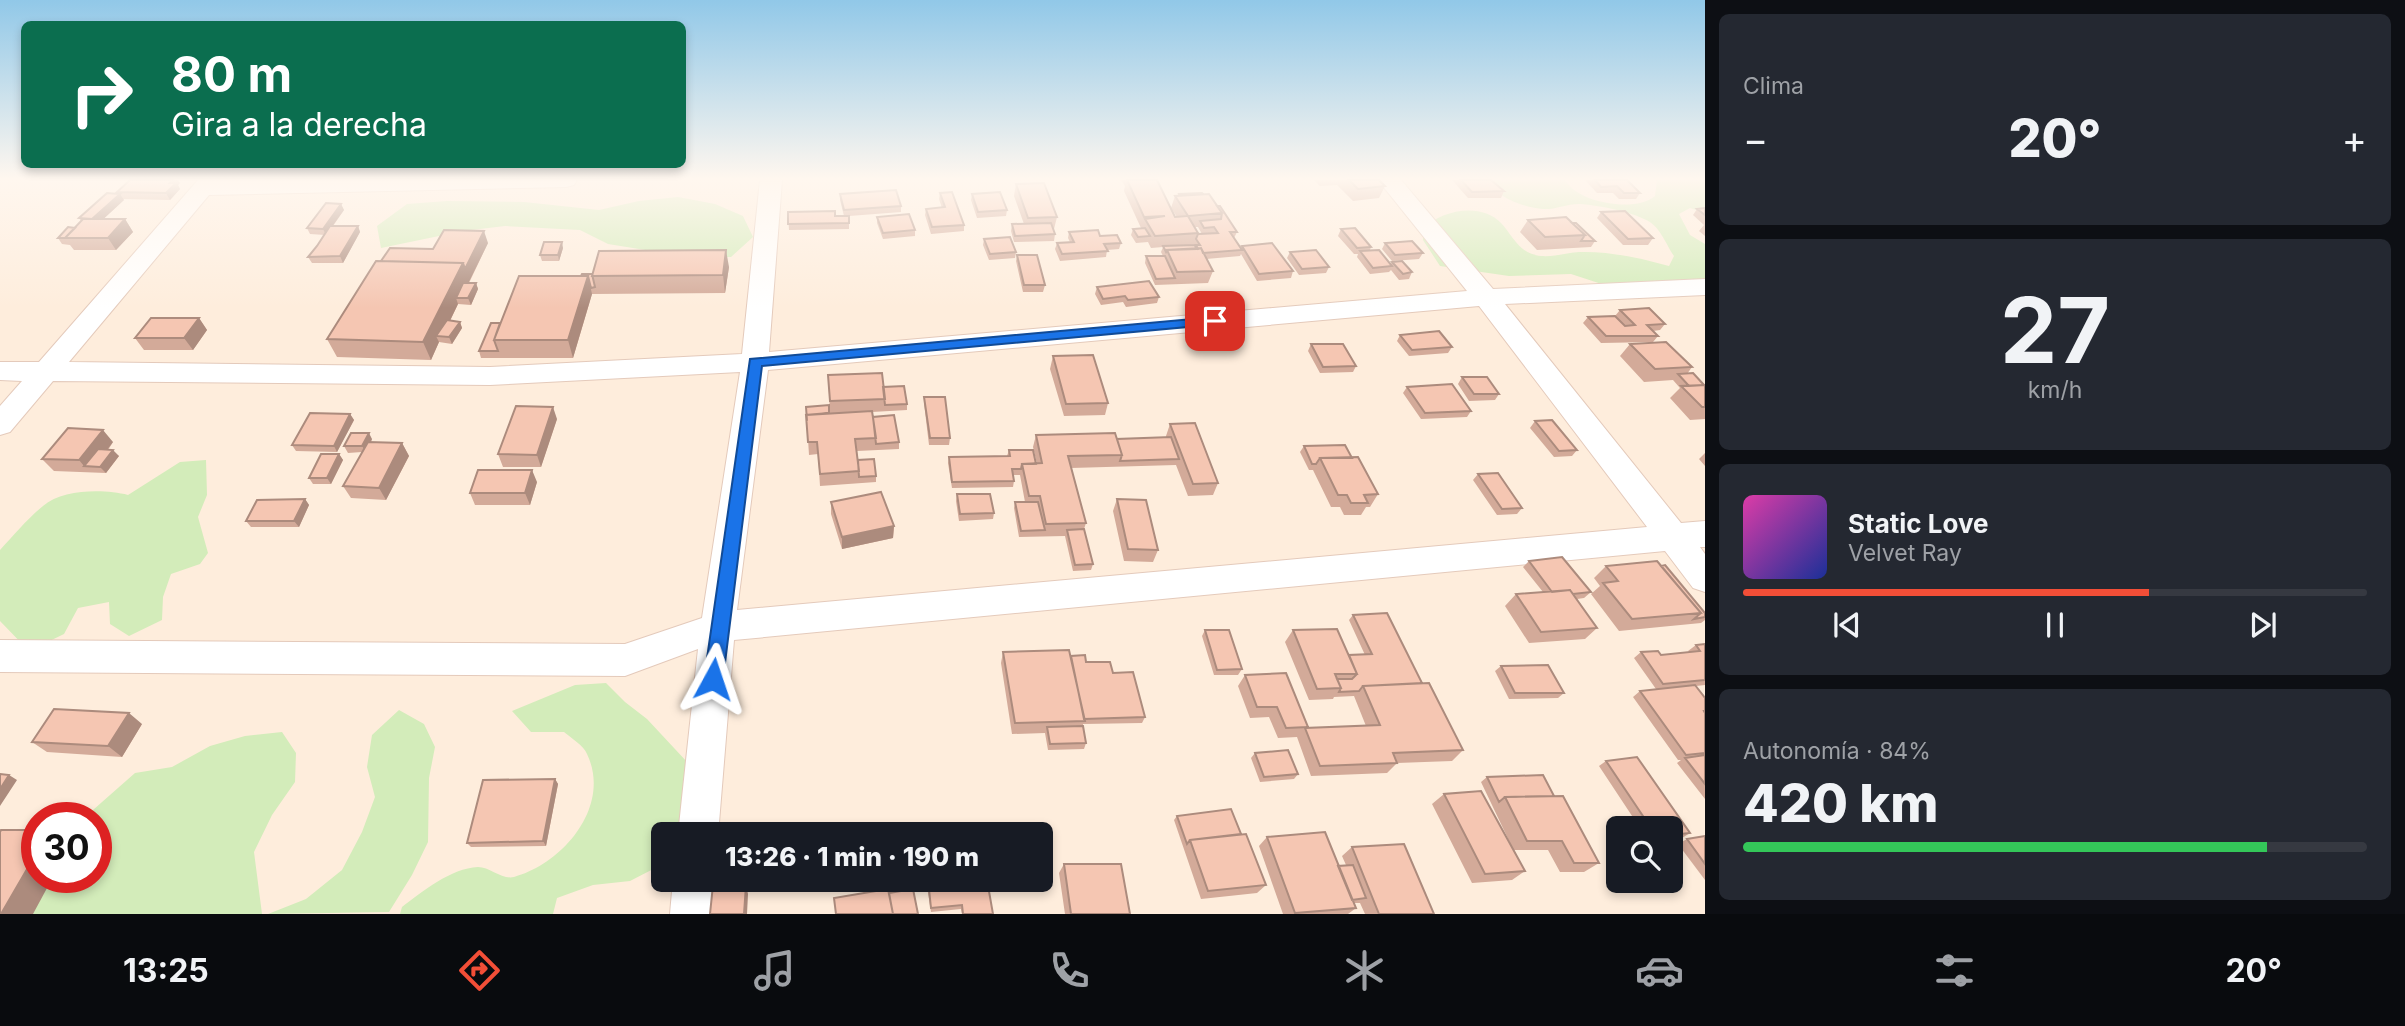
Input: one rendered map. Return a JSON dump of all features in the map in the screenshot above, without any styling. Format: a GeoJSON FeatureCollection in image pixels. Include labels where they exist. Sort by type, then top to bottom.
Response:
{"type":"FeatureCollection","features":[{"type":"Feature","properties":{"kind":"street"},"geometry":{"type":"LineString","coordinates":[[0,425],[174,223]]}},
{"type":"Feature","properties":{"kind":"street"},"geometry":{"type":"LineString","coordinates":[[699,822],[718,627],[755,362],[767,223]]}},
{"type":"Feature","properties":{"kind":"street"},"geometry":{"type":"LineString","coordinates":[[1424,223],[1689,535],[1705,578]]}},
{"type":"Feature","properties":{"kind":"street"},"geometry":{"type":"LineString","coordinates":[[0,371],[490,376],[755,362],[1486,298],[1705,287]]}},
{"type":"Feature","properties":{"kind":"street"},"geometry":{"type":"LineString","coordinates":[[0,656],[625,660],[718,627],[1689,535]]}},
{"type":"Feature","properties":{"kind":"street"},"geometry":{"type":"LineString","coordinates":[[691,914],[693,892]]}},
{"type":"Feature","properties":{"kind":"green space"},"geometry":{"type":"Polygon","coordinates":[[[382,223],[746,223],[753,237],[731,257],[689,257],[608,244],[580,230],[505,226],[463,231],[381,248],[377,226],[382,223]]]}},
{"type":"Feature","properties":{"kind":"green space"},"geometry":{"type":"Polygon","coordinates":[[[1430,223],[1501,223],[1522,248],[1533,255],[1602,253],[1669,266],[1674,256],[1651,223],[1684,223],[1690,235],[1705,244],[1705,288],[1623,291],[1571,274],[1509,276],[1440,266],[1423,240],[1423,229],[1430,223]]]}},
{"type":"Feature","properties":{"kind":"green space"},"geometry":{"type":"Polygon","coordinates":[[[206,460],[207,495],[198,517],[208,553],[200,564],[171,574],[163,597],[162,620],[129,636],[110,624],[109,602],[78,608],[64,634],[29,651],[0,621],[0,550],[43,506],[51,500],[72,493],[107,492],[128,495],[180,462],[206,460]]]}},
{"type":"Feature","properties":{"kind":"green space"},"geometry":{"type":"Polygon","coordinates":[[[606,683],[647,719],[688,763],[700,822],[651,822],[651,870],[630,881],[593,885],[557,898],[553,914],[400,914],[402,907],[437,882],[468,868],[487,869],[505,877],[514,877],[532,870],[550,860],[578,830],[588,812],[593,793],[593,774],[587,754],[564,732],[531,732],[512,711],[575,685],[606,683]]]}},
{"type":"Feature","properties":{"kind":"green space"},"geometry":{"type":"Polygon","coordinates":[[[399,710],[424,724],[435,747],[429,778],[428,842],[389,912],[268,914],[306,899],[342,870],[362,832],[375,797],[367,767],[372,735],[399,710]]]}},
{"type":"Feature","properties":{"kind":"green space"},"geometry":{"type":"Polygon","coordinates":[[[282,732],[296,753],[295,782],[272,815],[254,852],[262,914],[32,914],[37,893],[112,893],[112,802],[102,802],[135,773],[172,767],[210,746],[245,736],[282,732]]]}},
{"type":"Feature","properties":{"kind":"building"},"geometry":{"type":"Polygon","coordinates":[[[80,223],[122,223],[108,238],[65,238],[80,223]]]}},
{"type":"Feature","properties":{"kind":"building"},"geometry":{"type":"Polygon","coordinates":[[[311,223],[328,223],[323,229],[307,228],[311,223]]]}},
{"type":"Feature","properties":{"kind":"building"},"geometry":{"type":"Polygon","coordinates":[[[788,223],[849,223],[849,223],[788,223]]]}},
{"type":"Feature","properties":{"kind":"building"},"geometry":{"type":"Polygon","coordinates":[[[879,223],[912,223],[915,230],[883,233],[879,223]]]}},
{"type":"Feature","properties":{"kind":"building"},"geometry":{"type":"Polygon","coordinates":[[[931,223],[963,223],[964,225],[932,227],[931,223]]]}},
{"type":"Feature","properties":{"kind":"building"},"geometry":{"type":"Polygon","coordinates":[[[1051,223],[1055,234],[1015,236],[1012,224],[1051,223]]]}},
{"type":"Feature","properties":{"kind":"building"},"geometry":{"type":"Polygon","coordinates":[[[1147,223],[1192,223],[1198,233],[1155,236],[1147,223]]]}},
{"type":"Feature","properties":{"kind":"building"},"geometry":{"type":"Polygon","coordinates":[[[1201,223],[1231,223],[1237,232],[1230,232],[1242,250],[1203,253],[1196,245],[1200,245],[1196,239],[1198,234],[1218,233],[1214,227],[1204,228],[1201,223]]]}},
{"type":"Feature","properties":{"kind":"building"},"geometry":{"type":"Polygon","coordinates":[[[1531,223],[1572,223],[1585,235],[1545,237],[1531,223]]]}},
{"type":"Feature","properties":{"kind":"building"},"geometry":{"type":"Polygon","coordinates":[[[1572,223],[1576,223],[1595,241],[1581,241],[1585,235],[1572,223]]]}},
{"type":"Feature","properties":{"kind":"building"},"geometry":{"type":"Polygon","coordinates":[[[1612,223],[1637,223],[1653,238],[1628,239],[1612,223]]]}},
{"type":"Feature","properties":{"kind":"building"},"geometry":{"type":"Polygon","coordinates":[[[330,226],[358,226],[340,256],[308,257],[317,246],[330,226]]]}},
{"type":"Feature","properties":{"kind":"building"},"geometry":{"type":"Polygon","coordinates":[[[68,227],[75,228],[65,238],[58,238],[68,227]]]}},
{"type":"Feature","properties":{"kind":"building"},"geometry":{"type":"Polygon","coordinates":[[[1145,228],[1150,236],[1138,237],[1133,229],[1145,228]]]}},
{"type":"Feature","properties":{"kind":"building"},"geometry":{"type":"Polygon","coordinates":[[[1355,228],[1371,247],[1357,248],[1341,229],[1355,228]]]}},
{"type":"Feature","properties":{"kind":"building"},"geometry":{"type":"Polygon","coordinates":[[[444,230],[484,231],[465,269],[463,263],[381,261],[390,248],[433,249],[444,230]]]}},
{"type":"Feature","properties":{"kind":"building"},"geometry":{"type":"Polygon","coordinates":[[[1098,230],[1100,236],[1117,235],[1121,243],[1104,244],[1108,251],[1062,254],[1057,243],[1074,242],[1069,232],[1098,230]]]}},
{"type":"Feature","properties":{"kind":"building"},"geometry":{"type":"Polygon","coordinates":[[[1010,237],[1016,252],[990,254],[984,239],[1010,237]]]}},
{"type":"Feature","properties":{"kind":"building"},"geometry":{"type":"Polygon","coordinates":[[[1412,241],[1423,253],[1395,255],[1385,243],[1412,241]]]}},
{"type":"Feature","properties":{"kind":"building"},"geometry":{"type":"Polygon","coordinates":[[[544,242],[562,242],[558,255],[540,255],[544,242]]]}},
{"type":"Feature","properties":{"kind":"building"},"geometry":{"type":"Polygon","coordinates":[[[1272,243],[1293,271],[1259,274],[1242,246],[1272,243]]]}},
{"type":"Feature","properties":{"kind":"building"},"geometry":{"type":"Polygon","coordinates":[[[1195,245],[1196,249],[1166,252],[1163,246],[1195,245]]]}},
{"type":"Feature","properties":{"kind":"building"},"geometry":{"type":"Polygon","coordinates":[[[1201,248],[1213,271],[1177,272],[1167,250],[1201,248]]]}},
{"type":"Feature","properties":{"kind":"building"},"geometry":{"type":"Polygon","coordinates":[[[726,250],[723,275],[592,276],[599,251],[726,250]]]}},
{"type":"Feature","properties":{"kind":"building"},"geometry":{"type":"Polygon","coordinates":[[[1316,250],[1329,267],[1302,269],[1290,252],[1316,250]]]}},
{"type":"Feature","properties":{"kind":"building"},"geometry":{"type":"Polygon","coordinates":[[[1379,250],[1392,266],[1373,268],[1360,251],[1379,250]]]}},
{"type":"Feature","properties":{"kind":"building"},"geometry":{"type":"Polygon","coordinates":[[[1017,255],[1037,255],[1045,285],[1024,285],[1017,255]]]}},
{"type":"Feature","properties":{"kind":"building"},"geometry":{"type":"Polygon","coordinates":[[[1146,256],[1165,256],[1175,278],[1156,279],[1146,256]]]}},
{"type":"Feature","properties":{"kind":"building"},"geometry":{"type":"Polygon","coordinates":[[[376,261],[463,263],[423,342],[327,339],[376,261]]]}},
{"type":"Feature","properties":{"kind":"building"},"geometry":{"type":"Polygon","coordinates":[[[1402,261],[1412,272],[1403,274],[1392,262],[1402,261]]]}},
{"type":"Feature","properties":{"kind":"building"},"geometry":{"type":"Polygon","coordinates":[[[592,274],[595,287],[591,288],[588,276],[581,276],[592,274]]]}},
{"type":"Feature","properties":{"kind":"building"},"geometry":{"type":"Polygon","coordinates":[[[519,276],[588,276],[568,340],[494,340],[519,276]]]}},
{"type":"Feature","properties":{"kind":"building"},"geometry":{"type":"Polygon","coordinates":[[[1149,281],[1159,297],[1128,300],[1125,296],[1103,299],[1097,287],[1149,281]]]}},
{"type":"Feature","properties":{"kind":"building"},"geometry":{"type":"Polygon","coordinates":[[[463,283],[476,283],[468,298],[456,298],[463,283]]]}},
{"type":"Feature","properties":{"kind":"building"},"geometry":{"type":"Polygon","coordinates":[[[1649,308],[1665,324],[1647,325],[1658,336],[1606,336],[1588,317],[1615,316],[1625,326],[1635,325],[1620,310],[1649,308]]]}},
{"type":"Feature","properties":{"kind":"building"},"geometry":{"type":"Polygon","coordinates":[[[151,318],[199,318],[184,338],[135,338],[151,318]]]}},
{"type":"Feature","properties":{"kind":"building"},"geometry":{"type":"Polygon","coordinates":[[[447,320],[460,322],[449,337],[436,336],[447,320]]]}},
{"type":"Feature","properties":{"kind":"building"},"geometry":{"type":"Polygon","coordinates":[[[491,323],[500,323],[494,340],[498,351],[479,351],[491,323]]]}},
{"type":"Feature","properties":{"kind":"building"},"geometry":{"type":"Polygon","coordinates":[[[1439,331],[1452,347],[1412,350],[1400,335],[1439,331]]]}},
{"type":"Feature","properties":{"kind":"building"},"geometry":{"type":"Polygon","coordinates":[[[1666,342],[1692,367],[1655,369],[1630,344],[1666,342]]]}},
{"type":"Feature","properties":{"kind":"building"},"geometry":{"type":"Polygon","coordinates":[[[1311,344],[1343,344],[1356,366],[1323,367],[1311,344]]]}},
{"type":"Feature","properties":{"kind":"building"},"geometry":{"type":"Polygon","coordinates":[[[1093,355],[1108,403],[1066,404],[1053,356],[1093,355]]]}},
{"type":"Feature","properties":{"kind":"building"},"geometry":{"type":"Polygon","coordinates":[[[882,373],[885,399],[830,401],[828,375],[882,373]]]}},
{"type":"Feature","properties":{"kind":"building"},"geometry":{"type":"Polygon","coordinates":[[[1693,373],[1704,385],[1689,386],[1678,374],[1693,373]]]}},
{"type":"Feature","properties":{"kind":"building"},"geometry":{"type":"Polygon","coordinates":[[[1462,377],[1487,377],[1499,394],[1474,394],[1462,377]]]}},
{"type":"Feature","properties":{"kind":"building"},"geometry":{"type":"Polygon","coordinates":[[[1452,384],[1471,411],[1425,413],[1407,387],[1452,384]]]}},
{"type":"Feature","properties":{"kind":"building"},"geometry":{"type":"Polygon","coordinates":[[[1705,385],[1705,407],[1681,386],[1705,385]]]}},
{"type":"Feature","properties":{"kind":"building"},"geometry":{"type":"Polygon","coordinates":[[[904,386],[907,404],[885,405],[883,387],[904,386]]]}},
{"type":"Feature","properties":{"kind":"building"},"geometry":{"type":"Polygon","coordinates":[[[924,397],[945,397],[950,438],[930,438],[924,397]]]}},
{"type":"Feature","properties":{"kind":"building"},"geometry":{"type":"Polygon","coordinates":[[[829,405],[829,413],[807,415],[806,407],[829,405]]]}},
{"type":"Feature","properties":{"kind":"building"},"geometry":{"type":"Polygon","coordinates":[[[516,406],[553,407],[537,455],[498,454],[516,406]]]}},
{"type":"Feature","properties":{"kind":"building"},"geometry":{"type":"Polygon","coordinates":[[[872,411],[876,438],[855,439],[859,471],[820,474],[817,442],[808,442],[806,415],[872,411]]]}},
{"type":"Feature","properties":{"kind":"building"},"geometry":{"type":"Polygon","coordinates":[[[310,413],[350,414],[334,446],[292,445],[310,413]]]}},
{"type":"Feature","properties":{"kind":"building"},"geometry":{"type":"Polygon","coordinates":[[[894,415],[899,442],[876,444],[873,417],[894,415]]]}},
{"type":"Feature","properties":{"kind":"building"},"geometry":{"type":"Polygon","coordinates":[[[1552,420],[1577,450],[1559,451],[1535,421],[1552,420]]]}},
{"type":"Feature","properties":{"kind":"building"},"geometry":{"type":"Polygon","coordinates":[[[1195,423],[1218,483],[1193,484],[1170,424],[1195,423]]]}},
{"type":"Feature","properties":{"kind":"building"},"geometry":{"type":"Polygon","coordinates":[[[68,428],[103,430],[79,460],[42,459],[68,428]]]}},
{"type":"Feature","properties":{"kind":"building"},"geometry":{"type":"Polygon","coordinates":[[[351,433],[369,433],[362,446],[344,446],[351,433]]]}},
{"type":"Feature","properties":{"kind":"building"},"geometry":{"type":"Polygon","coordinates":[[[1115,433],[1122,455],[1068,456],[1086,523],[1046,524],[1040,496],[1029,496],[1022,464],[1042,463],[1036,435],[1115,433]]]}},
{"type":"Feature","properties":{"kind":"building"},"geometry":{"type":"Polygon","coordinates":[[[1171,437],[1179,459],[1120,461],[1122,455],[1117,439],[1171,437]]]}},
{"type":"Feature","properties":{"kind":"building"},"geometry":{"type":"Polygon","coordinates":[[[368,442],[402,443],[379,488],[343,486],[368,442]]]}},
{"type":"Feature","properties":{"kind":"building"},"geometry":{"type":"Polygon","coordinates":[[[1345,445],[1352,458],[1320,458],[1316,464],[1312,464],[1304,446],[1345,445]]]}},
{"type":"Feature","properties":{"kind":"building"},"geometry":{"type":"Polygon","coordinates":[[[98,449],[113,450],[100,467],[84,466],[98,449]]]}},
{"type":"Feature","properties":{"kind":"building"},"geometry":{"type":"Polygon","coordinates":[[[1009,450],[1033,450],[1036,464],[1022,464],[1021,469],[1012,469],[1014,481],[952,482],[949,457],[1010,456],[1009,450]]]}},
{"type":"Feature","properties":{"kind":"building"},"geometry":{"type":"Polygon","coordinates":[[[321,454],[339,454],[327,478],[309,478],[321,454]]]}},
{"type":"Feature","properties":{"kind":"building"},"geometry":{"type":"Polygon","coordinates":[[[1358,457],[1378,494],[1364,495],[1368,503],[1351,503],[1347,495],[1338,495],[1320,458],[1358,457]]]}},
{"type":"Feature","properties":{"kind":"building"},"geometry":{"type":"Polygon","coordinates":[[[874,459],[876,476],[859,477],[858,460],[874,459]]]}},
{"type":"Feature","properties":{"kind":"building"},"geometry":{"type":"Polygon","coordinates":[[[478,470],[532,470],[525,493],[470,493],[478,470]]]}},
{"type":"Feature","properties":{"kind":"building"},"geometry":{"type":"Polygon","coordinates":[[[1498,473],[1522,508],[1502,509],[1478,474],[1498,473]]]}},
{"type":"Feature","properties":{"kind":"building"},"geometry":{"type":"Polygon","coordinates":[[[881,492],[894,526],[842,537],[831,502],[881,492]]]}},
{"type":"Feature","properties":{"kind":"building"},"geometry":{"type":"Polygon","coordinates":[[[957,494],[990,494],[994,513],[960,514],[957,494]]]}},
{"type":"Feature","properties":{"kind":"building"},"geometry":{"type":"Polygon","coordinates":[[[305,499],[294,521],[246,521],[257,500],[305,499]]]}},
{"type":"Feature","properties":{"kind":"building"},"geometry":{"type":"Polygon","coordinates":[[[1117,499],[1146,500],[1158,550],[1128,549],[1117,499]]]}},
{"type":"Feature","properties":{"kind":"building"},"geometry":{"type":"Polygon","coordinates":[[[1015,502],[1038,502],[1045,530],[1021,531],[1015,502]]]}},
{"type":"Feature","properties":{"kind":"building"},"geometry":{"type":"Polygon","coordinates":[[[1084,529],[1093,564],[1075,565],[1067,530],[1084,529]]]}},
{"type":"Feature","properties":{"kind":"building"},"geometry":{"type":"Polygon","coordinates":[[[1562,557],[1591,592],[1552,592],[1529,561],[1562,557]]]}},
{"type":"Feature","properties":{"kind":"building"},"geometry":{"type":"Polygon","coordinates":[[[1657,561],[1701,613],[1632,619],[1603,583],[1618,581],[1606,566],[1657,561]]]}},
{"type":"Feature","properties":{"kind":"building"},"geometry":{"type":"Polygon","coordinates":[[[1665,565],[1705,613],[1705,617],[1694,619],[1701,613],[1661,566],[1665,565]]]}},
{"type":"Feature","properties":{"kind":"building"},"geometry":{"type":"Polygon","coordinates":[[[1570,590],[1597,628],[1541,632],[1516,594],[1570,590]]]}},
{"type":"Feature","properties":{"kind":"building"},"geometry":{"type":"Polygon","coordinates":[[[1387,613],[1422,683],[1363,686],[1359,691],[1339,692],[1341,688],[1337,679],[1352,679],[1357,674],[1349,655],[1372,654],[1353,615],[1387,613]]]}},
{"type":"Feature","properties":{"kind":"building"},"geometry":{"type":"Polygon","coordinates":[[[1337,629],[1357,674],[1335,674],[1341,688],[1317,689],[1293,630],[1337,629]]]}},
{"type":"Feature","properties":{"kind":"building"},"geometry":{"type":"Polygon","coordinates":[[[1205,630],[1229,630],[1242,669],[1217,670],[1205,630]]]}},
{"type":"Feature","properties":{"kind":"building"},"geometry":{"type":"Polygon","coordinates":[[[1705,644],[1705,680],[1663,684],[1641,652],[1658,651],[1661,655],[1700,651],[1696,645],[1705,644]]]}},
{"type":"Feature","properties":{"kind":"building"},"geometry":{"type":"Polygon","coordinates":[[[1069,650],[1085,721],[1015,723],[1003,652],[1069,650]]]}},
{"type":"Feature","properties":{"kind":"building"},"geometry":{"type":"Polygon","coordinates":[[[1085,655],[1086,662],[1110,662],[1113,673],[1133,672],[1145,717],[1084,719],[1071,656],[1085,655]]]}},
{"type":"Feature","properties":{"kind":"building"},"geometry":{"type":"Polygon","coordinates":[[[1548,665],[1564,693],[1515,693],[1501,666],[1548,665]]]}},
{"type":"Feature","properties":{"kind":"building"},"geometry":{"type":"Polygon","coordinates":[[[1286,673],[1308,727],[1286,728],[1277,707],[1257,707],[1245,675],[1286,673]]]}},
{"type":"Feature","properties":{"kind":"building"},"geometry":{"type":"Polygon","coordinates":[[[1429,683],[1463,750],[1393,753],[1397,763],[1320,766],[1305,728],[1380,725],[1363,686],[1429,683]]]}},
{"type":"Feature","properties":{"kind":"building"},"geometry":{"type":"Polygon","coordinates":[[[1695,685],[1705,698],[1705,753],[1686,755],[1640,691],[1695,685]]]}},
{"type":"Feature","properties":{"kind":"building"},"geometry":{"type":"Polygon","coordinates":[[[54,709],[129,713],[108,746],[32,742],[54,709]]]}},
{"type":"Feature","properties":{"kind":"building"},"geometry":{"type":"Polygon","coordinates":[[[1083,726],[1086,743],[1050,744],[1047,727],[1083,726]]]}},
{"type":"Feature","properties":{"kind":"building"},"geometry":{"type":"Polygon","coordinates":[[[1288,750],[1298,774],[1264,777],[1255,753],[1288,750]]]}},
{"type":"Feature","properties":{"kind":"building"},"geometry":{"type":"Polygon","coordinates":[[[1705,755],[1705,784],[1685,758],[1705,755]]]}},
{"type":"Feature","properties":{"kind":"building"},"geometry":{"type":"Polygon","coordinates":[[[1637,757],[1678,816],[1643,816],[1606,761],[1637,757]]]}},
{"type":"Feature","properties":{"kind":"building"},"geometry":{"type":"Polygon","coordinates":[[[0,774],[9,775],[0,789],[0,774]]]}},
{"type":"Feature","properties":{"kind":"building"},"geometry":{"type":"Polygon","coordinates":[[[1543,775],[1554,796],[1505,797],[1499,802],[1487,777],[1543,775]]]}},
{"type":"Feature","properties":{"kind":"building"},"geometry":{"type":"Polygon","coordinates":[[[555,779],[543,841],[467,843],[483,780],[555,779]]]}},
{"type":"Feature","properties":{"kind":"building"},"geometry":{"type":"Polygon","coordinates":[[[1481,791],[1525,871],[1485,874],[1444,794],[1481,791]]]}},
{"type":"Feature","properties":{"kind":"building"},"geometry":{"type":"Polygon","coordinates":[[[1563,796],[1599,863],[1574,863],[1562,841],[1527,841],[1505,797],[1563,796]]]}},
{"type":"Feature","properties":{"kind":"building"},"geometry":{"type":"Polygon","coordinates":[[[1231,809],[1241,834],[1190,840],[1187,844],[1177,816],[1231,809]]]}},
{"type":"Feature","properties":{"kind":"building"},"geometry":{"type":"Polygon","coordinates":[[[1683,823],[1690,833],[1683,834],[1683,823]]]}},
{"type":"Feature","properties":{"kind":"building"},"geometry":{"type":"Polygon","coordinates":[[[21,830],[21,880],[1,914],[0,914],[0,832],[21,830]]]}},
{"type":"Feature","properties":{"kind":"building"},"geometry":{"type":"Polygon","coordinates":[[[1325,832],[1356,908],[1295,913],[1267,837],[1325,832]]]}},
{"type":"Feature","properties":{"kind":"building"},"geometry":{"type":"Polygon","coordinates":[[[1246,834],[1266,885],[1208,891],[1190,840],[1246,834]]]}},
{"type":"Feature","properties":{"kind":"building"},"geometry":{"type":"Polygon","coordinates":[[[1705,836],[1705,864],[1687,839],[1705,836]]]}},
{"type":"Feature","properties":{"kind":"building"},"geometry":{"type":"Polygon","coordinates":[[[1404,844],[1434,914],[1379,914],[1352,847],[1404,844]]]}},
{"type":"Feature","properties":{"kind":"building"},"geometry":{"type":"Polygon","coordinates":[[[1064,864],[1121,864],[1130,914],[1071,914],[1064,864]]]}},
{"type":"Feature","properties":{"kind":"building"},"geometry":{"type":"Polygon","coordinates":[[[1353,865],[1366,898],[1352,900],[1338,866],[1353,865]]]}},
{"type":"Feature","properties":{"kind":"building"},"geometry":{"type":"Polygon","coordinates":[[[712,892],[746,892],[744,914],[710,914],[712,892]]]}},
{"type":"Feature","properties":{"kind":"building"},"geometry":{"type":"Polygon","coordinates":[[[889,892],[893,914],[836,914],[834,898],[889,892]]]}},
{"type":"Feature","properties":{"kind":"building"},"geometry":{"type":"Polygon","coordinates":[[[914,892],[918,914],[893,914],[889,893],[914,892]]]}},
{"type":"Feature","properties":{"kind":"building"},"geometry":{"type":"Polygon","coordinates":[[[929,892],[989,892],[993,914],[963,914],[962,905],[931,908],[929,892]]]}},
{"type":"Feature","properties":{"kind":"route"},"geometry":{"type":"LineString","coordinates":[[713,679],[755,362],[1215,321]]}}]}
